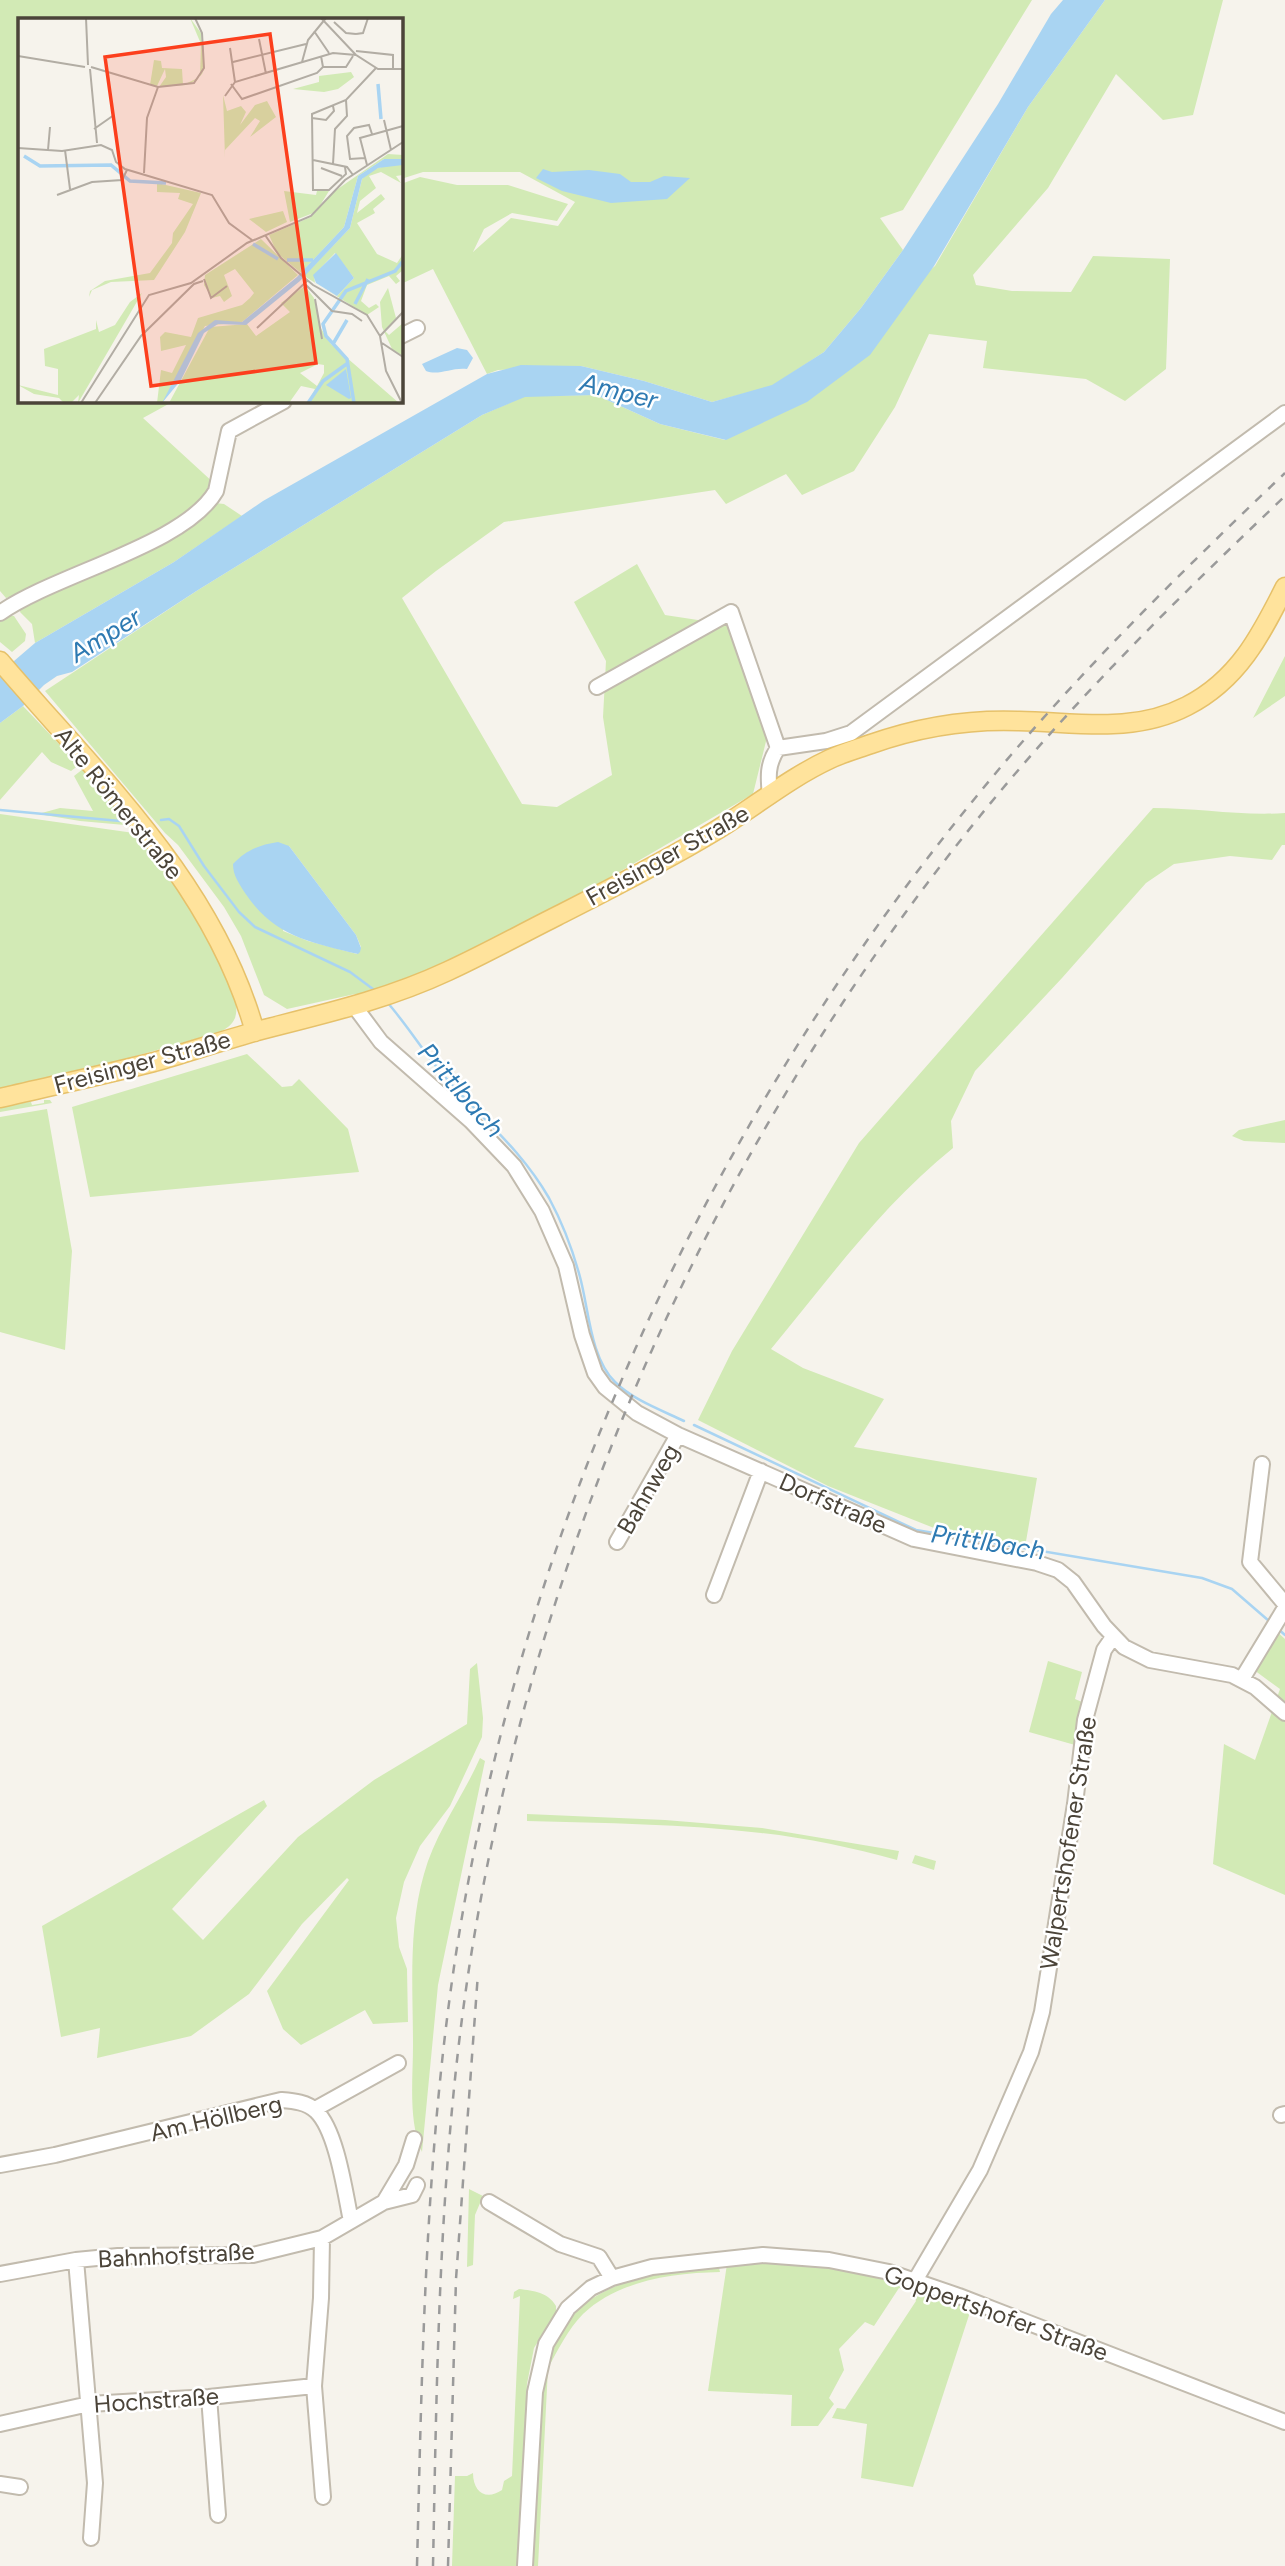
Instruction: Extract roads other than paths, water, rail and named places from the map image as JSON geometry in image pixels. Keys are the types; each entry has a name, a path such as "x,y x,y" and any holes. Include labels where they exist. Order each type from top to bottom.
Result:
{"main road":[{"name":"Freisinger Straße","path":"0,1097 107,1074 383,998 449,971 610,889 714,832 830,759 916,730 983,721 1107,726 1135,723 1172,712 1206,696 1244,661 1285,587"},
{"name":"Alte Römerstraße","path":"0,661 144,826 183,880 233,969 248,1005 255,1032"}],"street":[{"path":"402,336 417,328"},
{"path":"0,613 63,579 144,546 181,524 212,499 229,431 282,402"},
{"path":"770,796 768,770 778,748 826,741 851,733 1285,413"},
{"path":"597,687 731,612 778,748"},
{"name":"Dorfstraße","path":"355,1007 381,1042 471,1122 514,1166 542,1211 566,1266 582,1335 595,1373 605,1387 637,1413 673,1432 914,1539 1037,1563 1058,1570 1073,1582 1113,1637 1124,1647 1150,1660 1219,1672 1242,1679 1267,1696 1285,1713"},
{"name":"Bahnweg","path":"617,1542 673,1432"},
{"path":"1242,1679 1285,1606 1250,1562 1262,1464"},
{"path":"714,1595 761,1471"},
{"name":"Walpertshofener Straße","path":"916,2279 980,2170 1031,2052 1042,2012 1075,1804 1085,1720 1104,1650 1113,1637"},
{"path":"314,2109 398,2063"},
{"name":"Am Höllberg","path":"0,2165 55,2155 281,2100 295,2101 314,2109 334,2145 351,2221"},
{"name":"Bahnhofstraße","path":"384,2202 406,2165 414,2139"},
{"name":"Bahnhofstraße","path":"0,2274 76,2260 118,2256 253,2255 322,2238 384,2202 412,2195 417,2185"},
{"path":"488,2202 560,2244 599,2257 612,2278"},
{"path":"322,2238 321,2298 314,2386 323,2497"},
{"name":"Goppertshofer Straße","path":"525,2566 535,2392 542,2357 552,2331 568,2308 591,2288 612,2278 652,2267 763,2255 855,2264 916,2279 1285,2422"},
{"path":"76,2260 95,2483 91,2539"},
{"name":"Hochstraße","path":"0,2424 89,2403 209,2397 314,2386"},
{"path":"209,2397 218,2515"},
{"path":"0,2484 20,2487"}],"water":[{"name":"Amper","path":"1063,0 1105,0 1028,107 934,266 870,355 807,402 726,440 660,424 596,395 525,397 482,415 198,590 72,672 57,676 0,723 0,673 35,643 174,562 263,501 487,374 521,365 581,366 644,381 712,402 772,385 824,352 861,308 903,250 998,104 1051,14"},
{"path":"543,169 552,172 589,170 620,174 631,182 650,182 664,176 690,178 667,199 611,203 562,191 536,178"},
{"path":"457,348 467,350 473,358 467,369 436,373 426,371 422,364"},
{"path":"278,842 289,846 356,935 361,948 358,954 295,936 256,908 245,893 235,876 233,864 253,849"}],"waterway":[{"name":"Prittlbach","path":"0,810 120,821"},
{"name":"Prittlbach","path":"161,820 169,819 179,826 204,866 239,912 255,927 350,972 377,992"},
{"name":"Prittlbach","path":"387,1002 445,1077 526,1164 549,1198 574,1257 595,1346 607,1372 630,1394 684,1421"},
{"name":"Prittlbach","path":"694,1425 916,1530 1202,1578 1232,1589 1269,1621"},
{"name":"Prittlbach","path":"1277,1628 1285,1635"}],"railway":[{"path":"417,2566 426,2266 444,2041 454,1967 483,1808 524,1651 575,1497 636,1347 707,1201 788,1060 878,925 976,797 1049,712 1165,590 1285,473"},
{"path":"433,2566 441,2264 452,2112 470,1962 500,1806 540,1653 590,1502 650,1355 719,1213 797,1075 884,942 1015,773 1089,691 1166,612 1285,496"},
{"path":"448,2566 456,2279 478,1973"}]}
